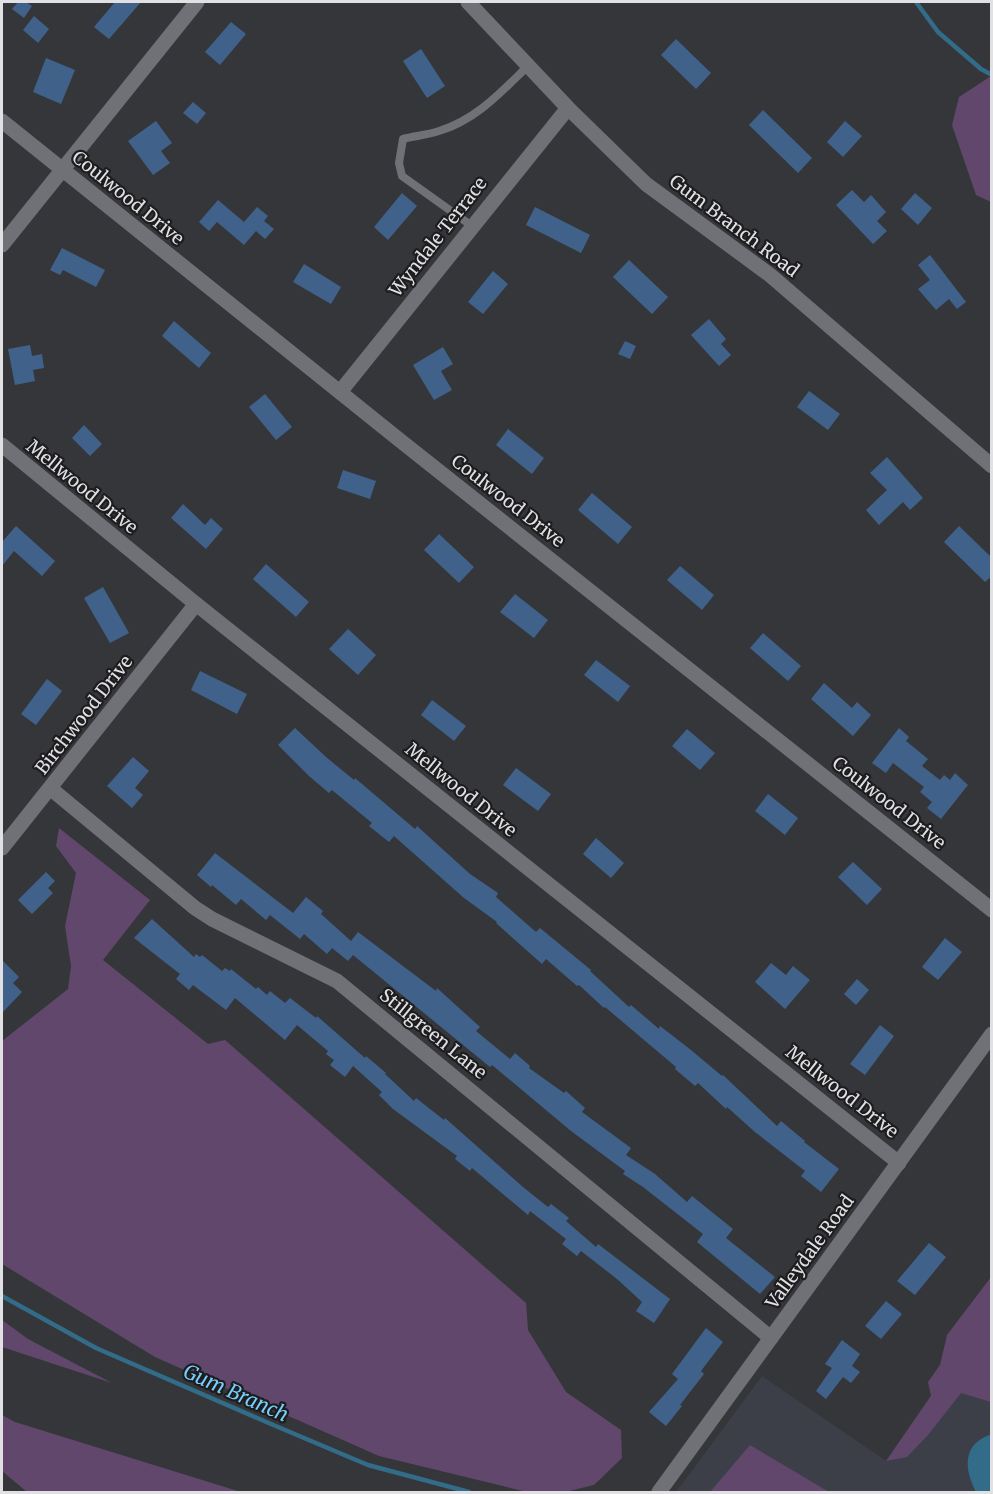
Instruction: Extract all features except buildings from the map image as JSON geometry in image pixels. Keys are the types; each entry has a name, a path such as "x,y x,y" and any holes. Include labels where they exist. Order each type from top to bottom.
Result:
{"street":[{"path":"2,245 197,2"},
{"name":"Gum Branch Road","path":"468,2 568,108 646,184 771,275 992,466"},
{"name":"Wyndale Terrace","path":"340,392 568,108"},
{"name":"Coulwood Drive","path":"2,121 992,910"},
{"name":"Mellwood Drive","path":"2,446 196,604 899,1162"},
{"name":"Birchwood Drive","path":"2,848 196,604"},
{"name":"Stillgreen Lane","path":"51,789 195,908 212,919 337,981 771,1338"},
{"name":"Valleydale Road","path":"659,1492 992,1034"}],"lane":[{"path":"472,226 402,176 399,163 403,139 439,131 467,120 489,103 528,66"}],"shaded area":[{"path":"991,76 991,202 976,195 952,125 959,97"},
{"path":"59,828 150,900 103,960 208,1044 225,1040 526,1303 528,1330 566,1392 621,1430 622,1458 594,1485 565,1492 527,1492 379,1456 155,1357 2,1264 2,1041 68,989 71,966 65,926 76,873 56,846"},
{"path":"991,1277 991,1402 961,1393 928,1435 907,1457 886,1461 931,1396 928,1382 940,1365 947,1335"},
{"path":"991,1307 991,1492 676,1492 762,1376 886,1461"},
{"path":"2,1320 28,1339 112,1383 2,1347"},
{"path":"2,1415 15,1422 241,1492 27,1492 2,1471"},
{"path":"750,1445 829,1492 710,1492"}],"water":[{"path":"989,1435 992,1436 991,1492 976,1492 969,1476 968,1460 974,1446"}],"waterway":[{"path":"916,2 938,32 981,69 992,75"},
{"name":"Gum Branch","path":"2,1296 96,1348 368,1465 469,1492"}]}
